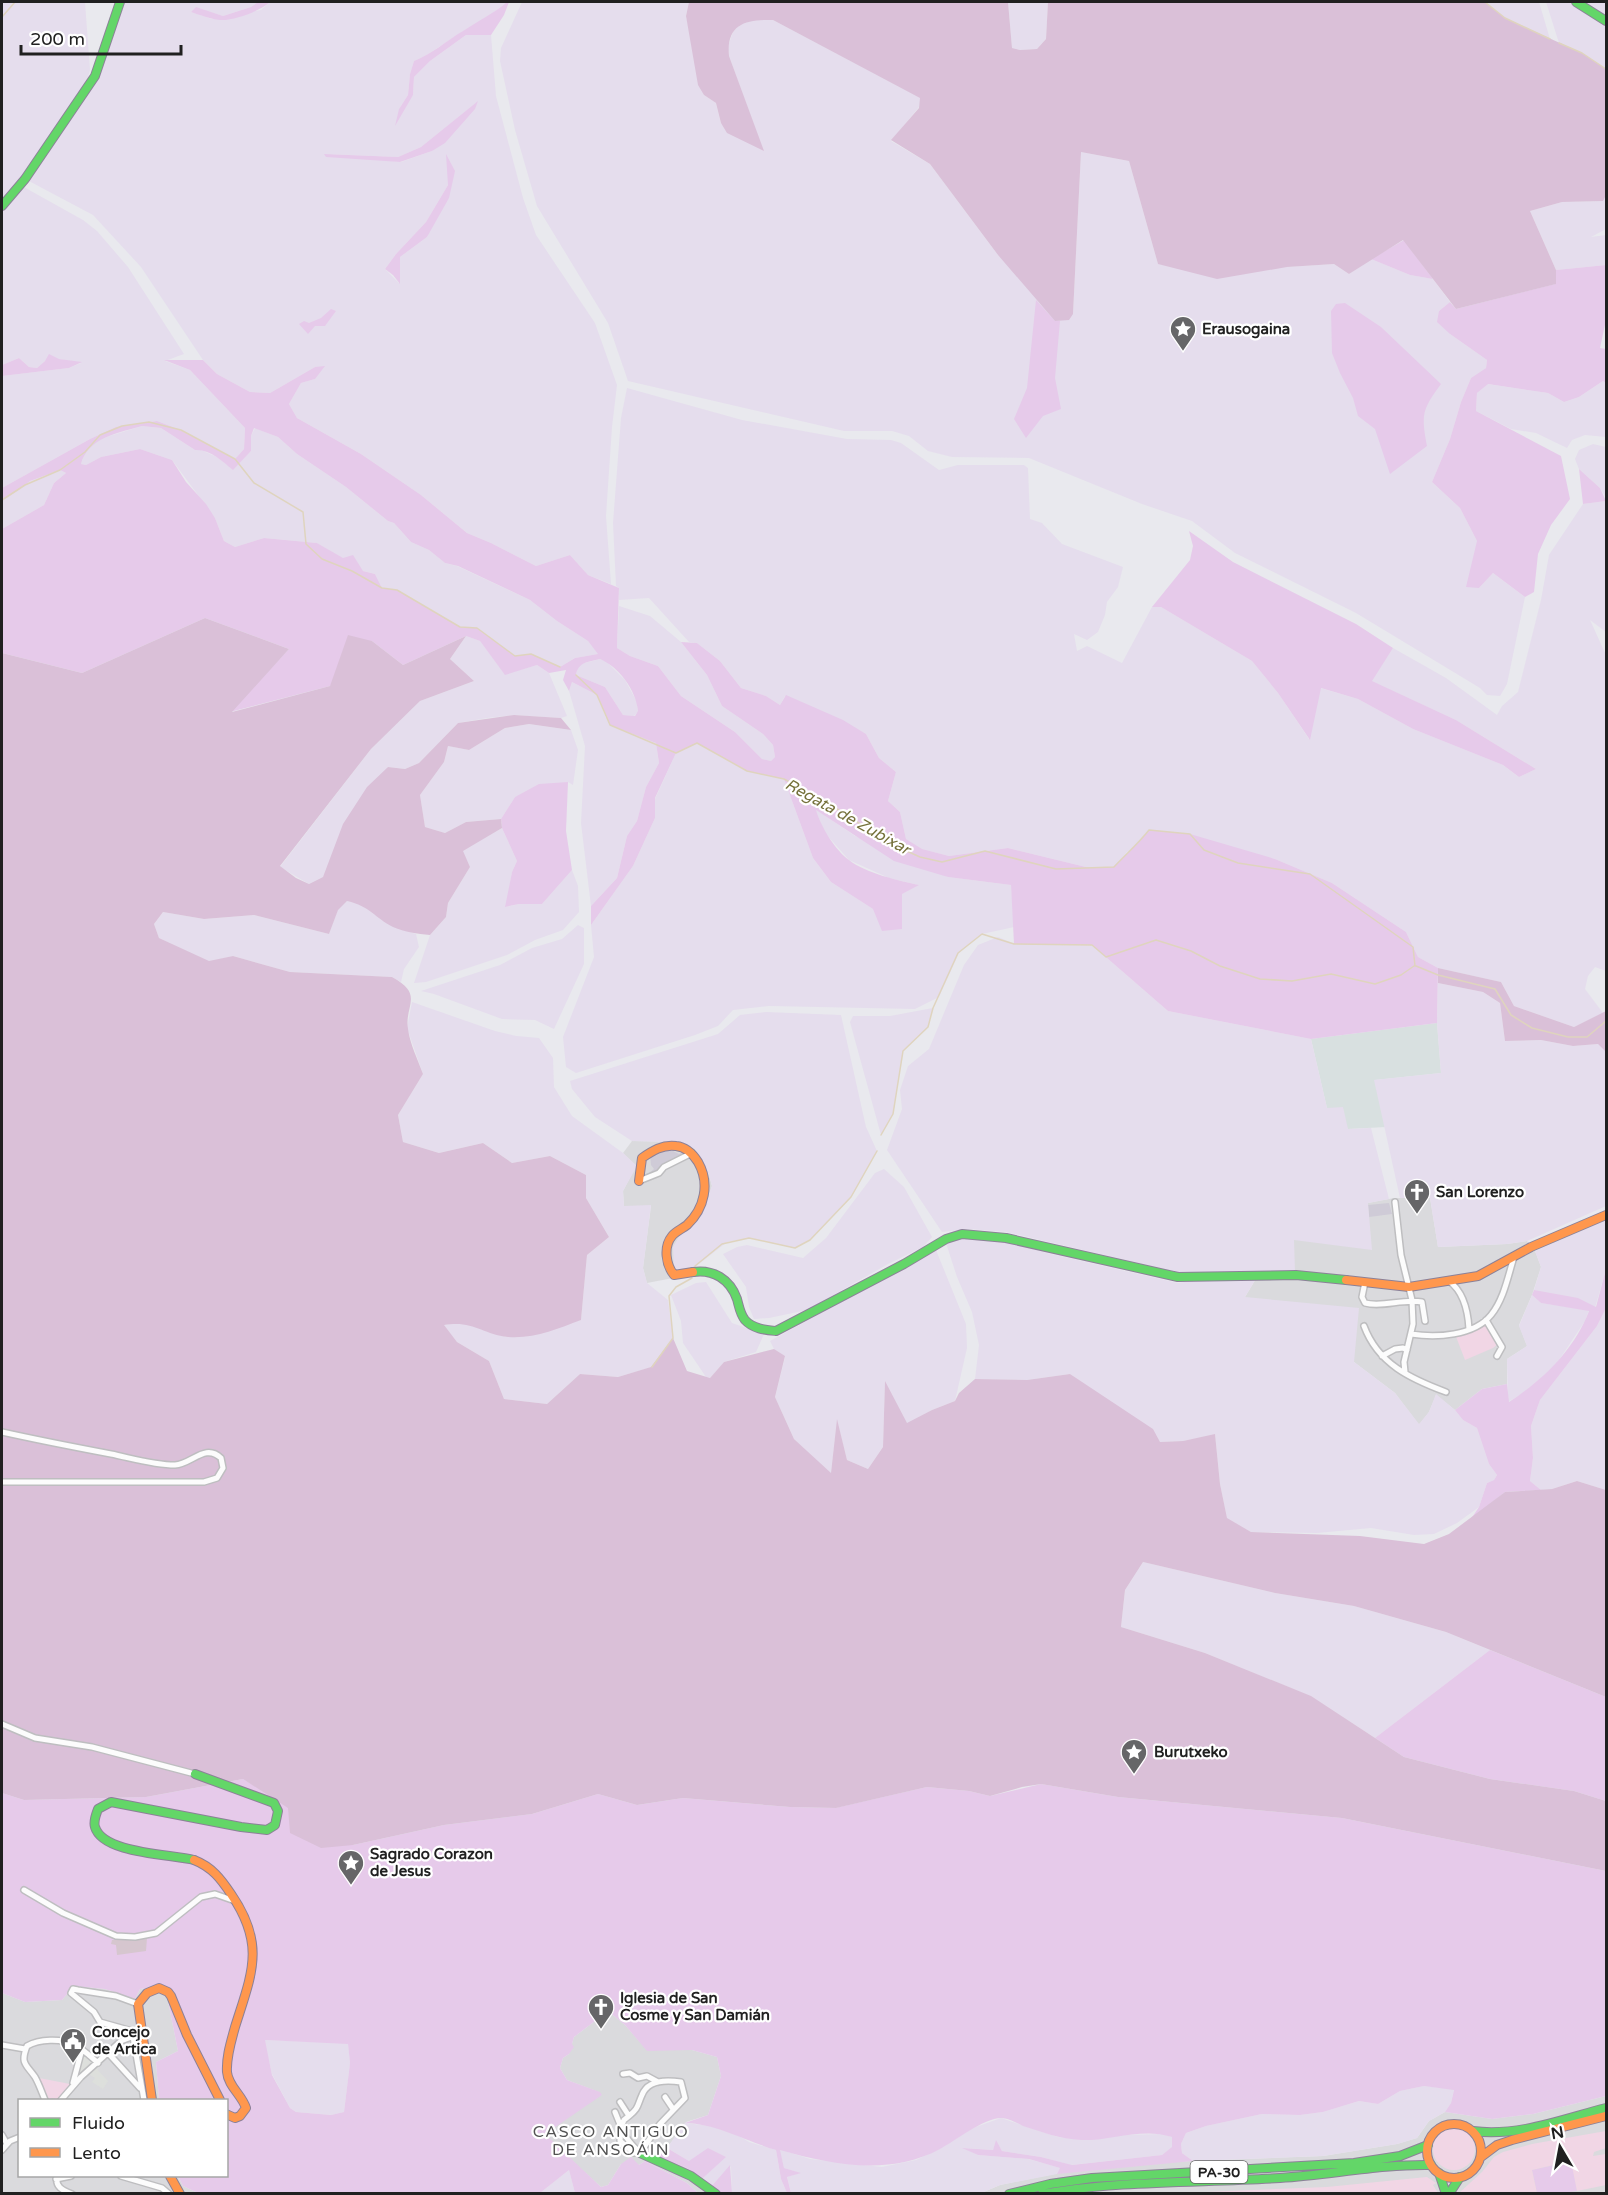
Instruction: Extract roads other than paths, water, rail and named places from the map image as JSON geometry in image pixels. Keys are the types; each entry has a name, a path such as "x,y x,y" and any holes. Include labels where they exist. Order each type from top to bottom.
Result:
{"main road":[{"path":"2,207 25,179 95,76 120,2"},
{"path":"1576,2 1606,21"},
{"path":"639,1181 642,1158 652,1150 660,1146 685,1147 693,1153 702,1170 706,1186 696,1215 670,1239 666,1262 668,1270 674,1275 700,1271 720,1276 729,1283 746,1322 776,1331 946,1239 962,1234 1006,1238 1178,1277 1296,1275 1409,1287 1478,1276 1531,1247 1606,1215"},
{"path":"195,1774 274,1803 278,1811 275,1825 267,1830 241,1827 111,1802 98,1809 94,1826 97,1835 105,1842 119,1847 178,1856 204,1865 222,1880 240,1905 250,1925 254,1963 248,1991 232,2037 227,2066 228,2080 244,2101 246,2108 240,2116 235,2118 228,2115"},
{"path":"152,2099 138,2004 146,1993 153,1989 167,1991 172,1997 182,2025 219,2099"},
{"name":"PA-30","path":"1009,2193 1068,2180 1120,2175 1328,2166 1389,2158 1411,2153 1428,2145 1436,2131 1451,2124 1459,2124 1484,2134 1508,2133 1606,2108"},
{"path":"1428,2145 1427,2152 1431,2165 1439,2173 1448,2193 1460,2177 1473,2170 1481,2157 1497,2145 1606,2116"},
{"path":"1473,2131 1482,2148 1481,2157"},
{"path":"640,2153 691,2176 716,2193"},
{"name":"PA-30","path":"1042,2193 1109,2184 1280,2178 1405,2163 1431,2165"},
{"path":"1439,2173 1460,2177"},
{"path":"171,2177 180,2193"}],"street":[{"path":"639,1181 693,1153"},
{"path":"1395,1202 1401,1255 1412,1300 1411,1334 1404,1362 1405,1372"},
{"path":"1411,1334 1455,1334 1486,1320 1499,1302 1514,1257"},
{"path":"1449,1281 1463,1299 1469,1329"},
{"path":"1365,1282 1362,1297 1365,1303 1373,1305 1412,1300 1422,1302 1425,1321"},
{"path":"1486,1320 1502,1347 1497,1356"},
{"path":"1364,1326 1373,1347 1382,1356 1418,1381 1446,1392"},
{"path":"1382,1356 1395,1348 1407,1350"},
{"path":"2,1432 177,1465 206,1452 213,1453 221,1458 224,1468 217,1478 204,1482 2,1482"},
{"path":"2,1724 35,1738 92,1746 195,1774"},
{"path":"24,1890 63,1913 116,1936 135,1937 156,1933 201,1897 215,1894 235,1901"},
{"path":"138,2004 116,1996 73,1989 70,1993 94,2012 100,2022 132,2031 144,2099"},
{"path":"63,2099 72,2085 121,2042 134,2036"},
{"path":"45,2099 36,2080 24,2065 25,2049 32,2043 62,2041 75,2044 98,2063"},
{"path":"2,2045 25,2049"},
{"path":"72,2085 82,2049"},
{"path":"109,2054 140,2088"},
{"path":"623,2074 630,2073 635,2077 646,2076 658,2082"},
{"path":"615,2112 621,2127 627,2139 640,2153 660,2124 685,2098 683,2085 674,2080 658,2082 642,2093 640,2105 624,2120 621,2127"},
{"path":"665,2097 673,2109"},
{"path":"620,2102 629,2116"},
{"path":"2,2134 7,2144"},
{"path":"2,2150 7,2144 18,2138"},
{"path":"57,2177 58,2186 72,2193"},
{"path":"127,2177 162,2188 169,2193"}],"waterway":[{"path":"2,17 15,2"},
{"path":"1485,2 1505,18 1550,39"},
{"path":"1559,43 1582,53 1606,69"},
{"name":"Regata de Zubixar","path":"2,500 25,485 60,470 85,452 100,435 122,426 149,422 181,430 235,459 254,483 303,512 306,544 322,559 352,571 382,588 397,590 460,627 477,628 515,656 531,654 560,667"},
{"name":"Regata de Zubixar","path":"576,675 597,695 610,725 676,753 697,743 747,771 784,779 820,798 891,844 920,857 942,862 985,851 1056,869 1114,867 1149,830 1190,834 1204,850 1238,863 1310,874 1413,947 1415,966"},
{"path":"881,1135 893,1114 903,1051 928,1027 933,1008 958,953 982,934 1014,944 1092,945 1106,957 1156,940 1191,951 1220,966 1260,979 1292,981 1331,974 1375,984 1401,975 1414,966"},
{"path":"1416,966 1438,975 1495,989 1511,1015 1532,1028 1568,1037 1587,1037 1606,1021"},
{"path":"695,1266 722,1244 749,1238 795,1248 810,1240 851,1197 877,1151"},
{"path":"652,1367 673,1338 669,1296 676,1287 692,1278"}],"place":[{"name":"Erausogaina","path":"1183,352"},
{"name":"San Lorenzo","path":"1417,1215"},
{"name":"Burutxeko","path":"1134,1775"},
{"name":"Sagrado Corazon de Jesus","path":"351,1886"},
{"name":"Iglesia de San Cosme y San Damián","path":"601,2030"},
{"name":"Concejo de Artica","path":"73,2064"}],"district":[{"name":"CASCO ANTIGUO DE ANSOÁIN","path":"611,2140"}]}
